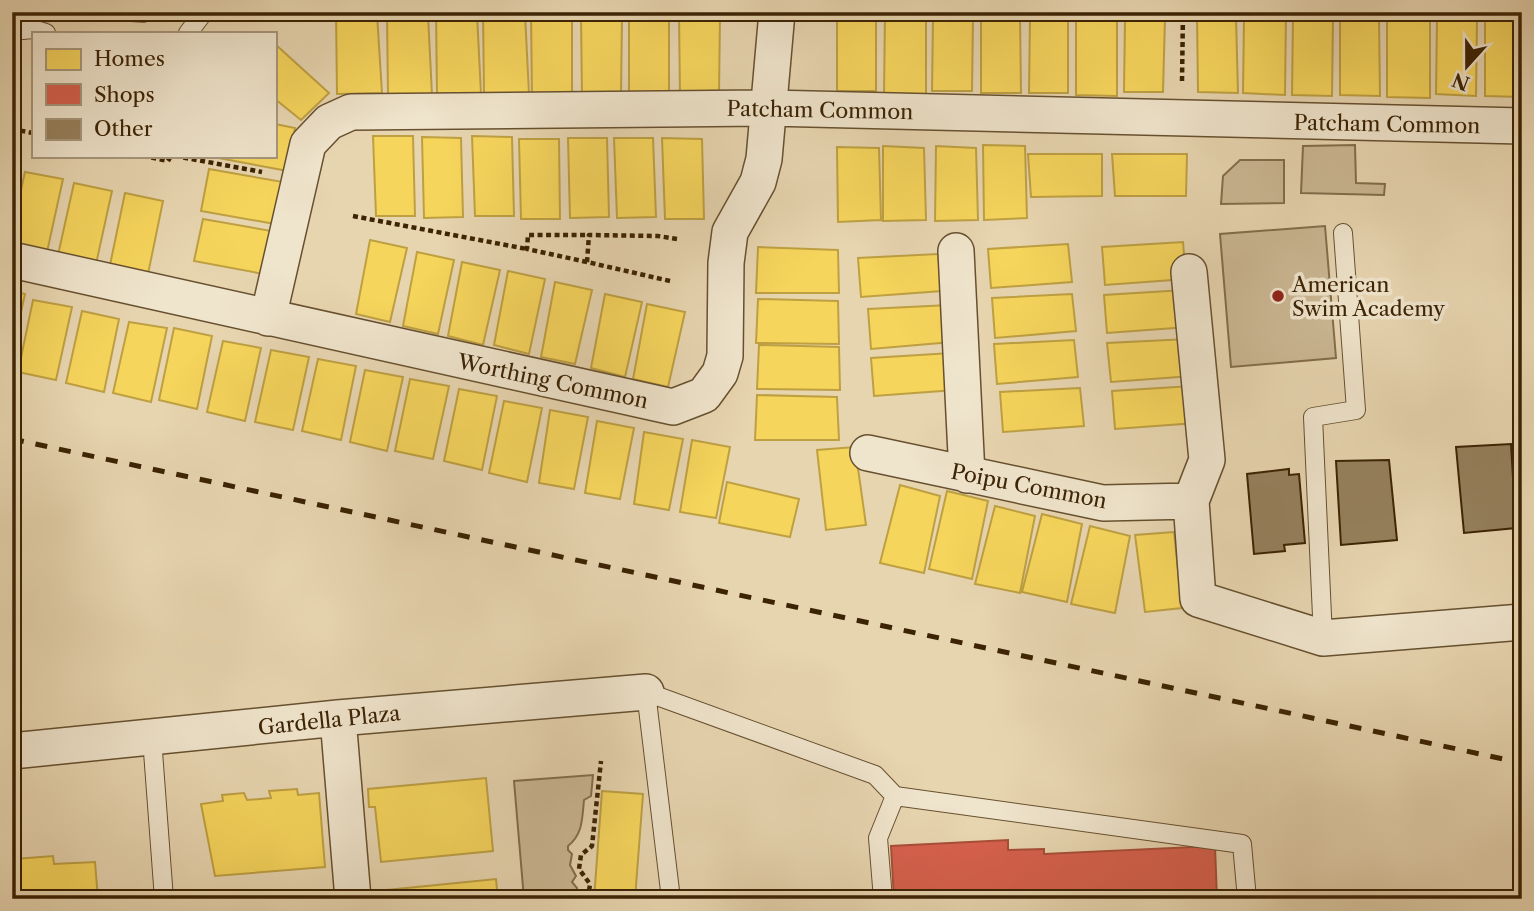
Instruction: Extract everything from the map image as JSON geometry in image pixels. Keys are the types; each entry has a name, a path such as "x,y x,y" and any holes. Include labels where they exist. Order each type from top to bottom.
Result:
{"street":[{"name":"Worthing Common","path":"12,260 673,408 704,395 720,373 725,356 726,263 730,232 758,182 764,159 777,12"},
{"name":"Patcham Common","path":"268,318 308,145 329,122 351,111 769,108 1522,126"},
{"path":"956,251 967,475"},
{"path":"1189,272 1207,460 1191,501 1198,599 1323,638 1522,622"},
{"name":"Poipu Common","path":"868,453 1103,503 1191,501"},
{"name":"Gardella Plaza","path":"12,751 338,718 646,692"},
{"path":"338,718 353,899"}],"lane":[{"path":"189,32 204,12"},
{"path":"12,31 33,29 43,32"},
{"path":"1323,638 1314,418 1356,411 1343,233"},
{"path":"671,899 646,692 875,775 895,796 1242,844 1247,899"},
{"path":"152,738 164,899"},
{"path":"883,899 878,838 895,796"}],"path":[{"path":"1182,82 1183,12"},
{"path":"12,129 32,134"},
{"path":"153,158 168,161 171,158"},
{"path":"184,158 267,173"},
{"path":"353,215 527,249 670,281"},
{"path":"527,249 528,235 658,236 677,239"},
{"path":"587,262 589,235"},
{"path":"588,899 590,884 579,869 581,855 592,846 601,761"}],"shaded area":[{"path":"1355,145 1356,183 1385,184 1384,195 1301,193 1303,146"},
{"path":"1240,160 1284,160 1284,203 1221,204 1223,176"},
{"name":"American Swim Academy","path":"1325,226 1336,358 1231,367 1220,234"},
{"path":"593,775 591,796 584,800 579,831 568,846 572,854 570,865 576,876 572,882 577,888 576,899 524,899 514,781"}],"building: Homes":[{"path":"336,12 377,14 382,93 337,94"},
{"path":"436,12 477,14 481,94 437,94"},
{"path":"483,12 525,14 529,94 484,94"},
{"path":"1261,12 1286,12 1285,95 1243,93 1244,18 1261,19"},
{"path":"387,13 428,15 432,95 388,95"},
{"path":"679,13 720,16 719,95 680,96"},
{"path":"885,13 926,13 926,94 884,94"},
{"path":"1076,13 1117,14 1117,96 1076,95"},
{"path":"531,14 572,16 572,95 532,96"},
{"path":"629,14 669,16 669,95 629,96"},
{"path":"876,14 876,91 837,91 837,16"},
{"path":"581,15 622,17 621,96 582,97"},
{"path":"981,15 1020,16 1021,93 981,93"},
{"path":"1197,15 1236,17 1238,93 1198,92"},
{"path":"933,16 973,17 972,91 932,91"},
{"path":"1030,16 1068,17 1068,93 1029,93"},
{"path":"1387,17 1430,18 1430,98 1387,97"},
{"path":"1165,18 1163,92 1124,92 1125,19"},
{"path":"1293,18 1333,18 1332,96 1292,95"},
{"path":"1340,20 1379,20 1380,96 1340,95"},
{"path":"1437,20 1477,20 1476,96 1436,94"},
{"path":"1522,20 1522,97 1485,96 1485,21"},
{"path":"276,45 329,93 301,120 276,100"},
{"path":"276,124 295,128 288,171 218,158 276,158"},
{"path":"373,136 413,136 415,216 376,216"},
{"path":"472,136 512,137 514,216 475,216"},
{"path":"422,137 461,138 463,217 424,218"},
{"path":"568,138 607,138 609,217 570,218"},
{"path":"614,138 653,138 656,217 617,218"},
{"path":"662,138 702,139 704,219 665,219"},
{"path":"519,139 559,139 560,219 521,219"},
{"path":"983,145 1025,146 1027,218 984,220"},
{"path":"883,146 924,148 926,220 883,221"},
{"path":"936,146 976,148 978,220 935,221"},
{"path":"837,147 879,148 881,220 838,222"},
{"path":"1028,154 1102,154 1102,196 1031,197"},
{"path":"1112,154 1187,154 1186,196 1115,196"},
{"path":"209,169 283,182 275,224 201,211"},
{"path":"25,172 63,179 47,252 12,245 12,230"},
{"path":"74,183 112,191 96,264 58,255"},
{"path":"125,193 163,201 148,274 110,265"},
{"path":"203,219 277,232 269,275 194,261"},
{"path":"370,240 407,248 390,322 356,314"},
{"path":"1183,242 1186,279 1105,285 1102,247"},
{"path":"1068,244 1072,282 991,288 988,249"},
{"path":"758,247 838,250 839,293 756,293"},
{"path":"417,252 454,260 438,334 403,326"},
{"path":"938,254 942,291 861,297 858,258"},
{"path":"462,262 500,270 483,345 448,336"},
{"path":"508,271 545,279 529,354 494,345"},
{"path":"555,282 592,290 575,364 541,357"},
{"path":"1184,290 1188,327 1107,333 1104,295"},
{"path":"12,291 25,294 12,353"},
{"path":"605,294 642,302 625,377 591,368"},
{"path":"1072,294 1076,331 995,338 992,298"},
{"path":"758,299 838,301 839,344 756,343"},
{"path":"33,300 72,307 56,380 18,372"},
{"path":"647,304 685,312 668,387 633,379"},
{"path":"949,305 952,342 871,349 868,309"},
{"path":"82,311 119,319 104,392 66,383"},
{"path":"129,322 167,328 151,402 113,393"},
{"path":"174,328 212,336 197,409 159,400"},
{"path":"1188,339 1192,376 1111,382 1107,343"},
{"path":"1074,340 1078,377 997,384 994,344"},
{"path":"223,341 261,348 245,421 207,412"},
{"path":"759,345 839,347 840,390 757,389"},
{"path":"271,350 309,357 293,430 255,422"},
{"path":"951,353 955,390 874,396 871,358"},
{"path":"318,359 356,366 341,440 302,431"},
{"path":"365,370 403,377 387,451 350,442"},
{"path":"410,379 449,386 433,459 395,451"},
{"path":"1192,386 1196,423 1115,429 1112,391"},
{"path":"1080,388 1084,426 1003,432 1000,392"},
{"path":"459,389 497,396 482,470 444,461"},
{"path":"757,395 837,397 839,440 755,440"},
{"path":"504,401 542,408 527,482 489,473"},
{"path":"550,410 588,417 574,489 539,483"},
{"path":"597,421 634,428 620,499 585,493"},
{"path":"644,432 683,439 669,510 634,504"},
{"path":"692,440 730,447 716,518 680,512"},
{"path":"855,447 866,525 826,530 817,450"},
{"path":"727,482 799,499 790,537 719,523"},
{"path":"900,485 940,496 924,573 880,563"},
{"path":"947,491 988,501 972,579 929,569"},
{"path":"995,506 1035,516 1020,593 975,584"},
{"path":"1042,514 1082,524 1067,602 1022,592"},
{"path":"1090,526 1130,536 1115,613 1071,604"},
{"path":"1174,532 1182,608 1145,612 1135,535"},
{"path":"486,778 493,851 381,862 375,807 369,807 368,789"},
{"path":"297,789 298,795 319,793 325,867 215,876 201,804 223,801 222,795 244,793 247,800 271,798 269,791"},
{"path":"602,791 643,794 635,899 594,899"},
{"path":"53,856 54,864 95,862 98,899 12,899 15,859"},
{"path":"496,879 498,899 378,899 377,891"},
{"path":"320,894 331,894 332,899 305,899 321,898"}],"building: Shops":[{"path":"1008,840 1008,850 1044,849 1044,854 1215,846 1217,899 894,899 891,846"}],"building: Other":[{"path":"1511,444 1516,528 1464,533 1456,447"},
{"path":"1389,460 1397,540 1341,545 1336,461"},
{"path":"1289,469 1289,475 1299,474 1305,543 1284,545 1285,551 1254,554 1247,474"}],"waterway":[{"path":"12,19 91,13 144,17"}],"railway":[{"path":"12,439 1522,763"}],"place":[{"name":"American Swim Academy","path":"1278,296"}]}
